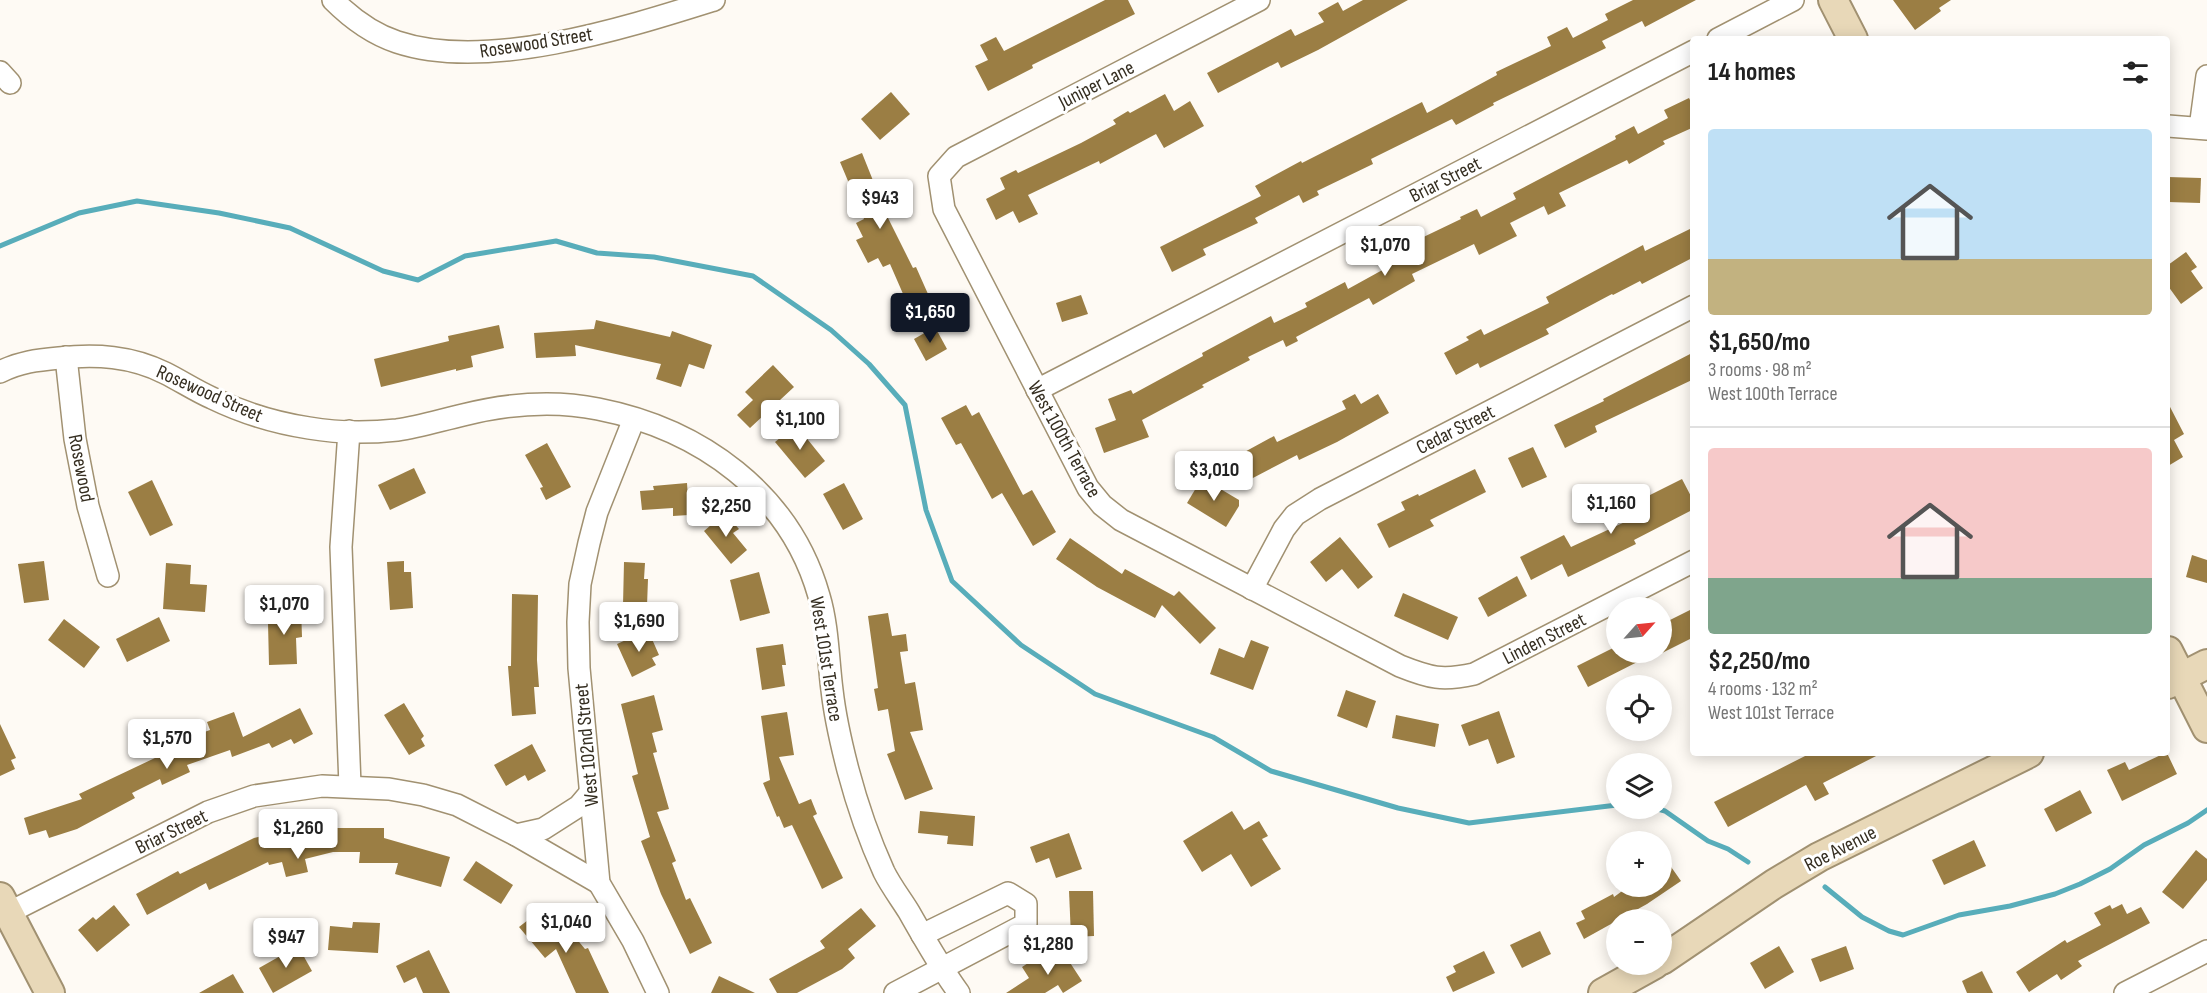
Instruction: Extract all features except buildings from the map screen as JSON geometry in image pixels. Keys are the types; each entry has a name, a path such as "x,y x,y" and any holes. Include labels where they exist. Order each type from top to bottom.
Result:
{"main road":[{"path":"1833,0 1851,36"},
{"path":"2170,661 2174,681 2207,728"},
{"path":"2174,681 2207,664"},
{"name":"Roe Avenue","path":"1672,953 1774,884 1819,857 2023,756"},
{"path":"4,905 50,993"},
{"path":"1603,993 1635,975"}],"street":[{"name":"Rosewood Street","path":"333,0 368,28 398,42 430,50 466,53 549,43 611,30 714,0"},
{"name":"Juniper Lane","path":"939,176 956,157 1259,0"},
{"path":"1724,36 1793,0"},
{"name":"Briar Street","path":"1037,390 1690,53"},
{"path":"2170,126 2203,129 2207,76"},
{"name":"West 100th Terrace","path":"939,176 944,209 1088,488 1102,505 1121,520 1252,590 1421,675"},
{"name":"Cedar Street","path":"1252,590 1284,529 1295,515 1320,499 1690,308"},
{"name":"Rosewood Street","path":"0,372 29,361 109,356 134,361 162,372 212,398 276,422 349,431 398,430 495,408 540,404 580,406 634,418"},
{"name":"Rosewood","path":"66,357 75,439 88,506 108,576"},
{"name":"West 102nd Street","path":"634,418 597,512 580,584 579,668 599,883 633,941 658,993"},
{"name":"West 101st Terrace","path":"634,418 675,433 712,453 730,466 769,503 791,532 820,597 837,724 863,821 885,873 942,969 959,993"},
{"path":"349,431 341,558 350,786"},
{"name":"Linden Street","path":"1421,675 1428,678 1454,679 1474,674 1690,563"},
{"name":"Briar Street","path":"4,905 208,812 254,796 322,786 389,789 457,805 516,835 599,883"},
{"path":"516,835 543,830 579,806 590,793"},
{"path":"896,993 1026,924 1026,904 1008,893 922,935"},
{"path":"2125,993 2207,951"}],"waterway":[{"path":"0,246 79,213 137,201 219,213 290,228 383,271 418,280 465,256 556,241 597,253 654,257 753,276 831,330 869,364 905,405 926,510 952,581 1021,645 1095,694 1213,737 1271,771 1398,808 1469,823 1606,806"},
{"path":"1825,887 1862,917 1889,931 1903,935 1959,915 2010,906 2055,894 2080,884 2110,869 2144,845 2188,823 2207,810"},
{"path":"1672,816 1708,841 1728,849 1748,862"}]}
